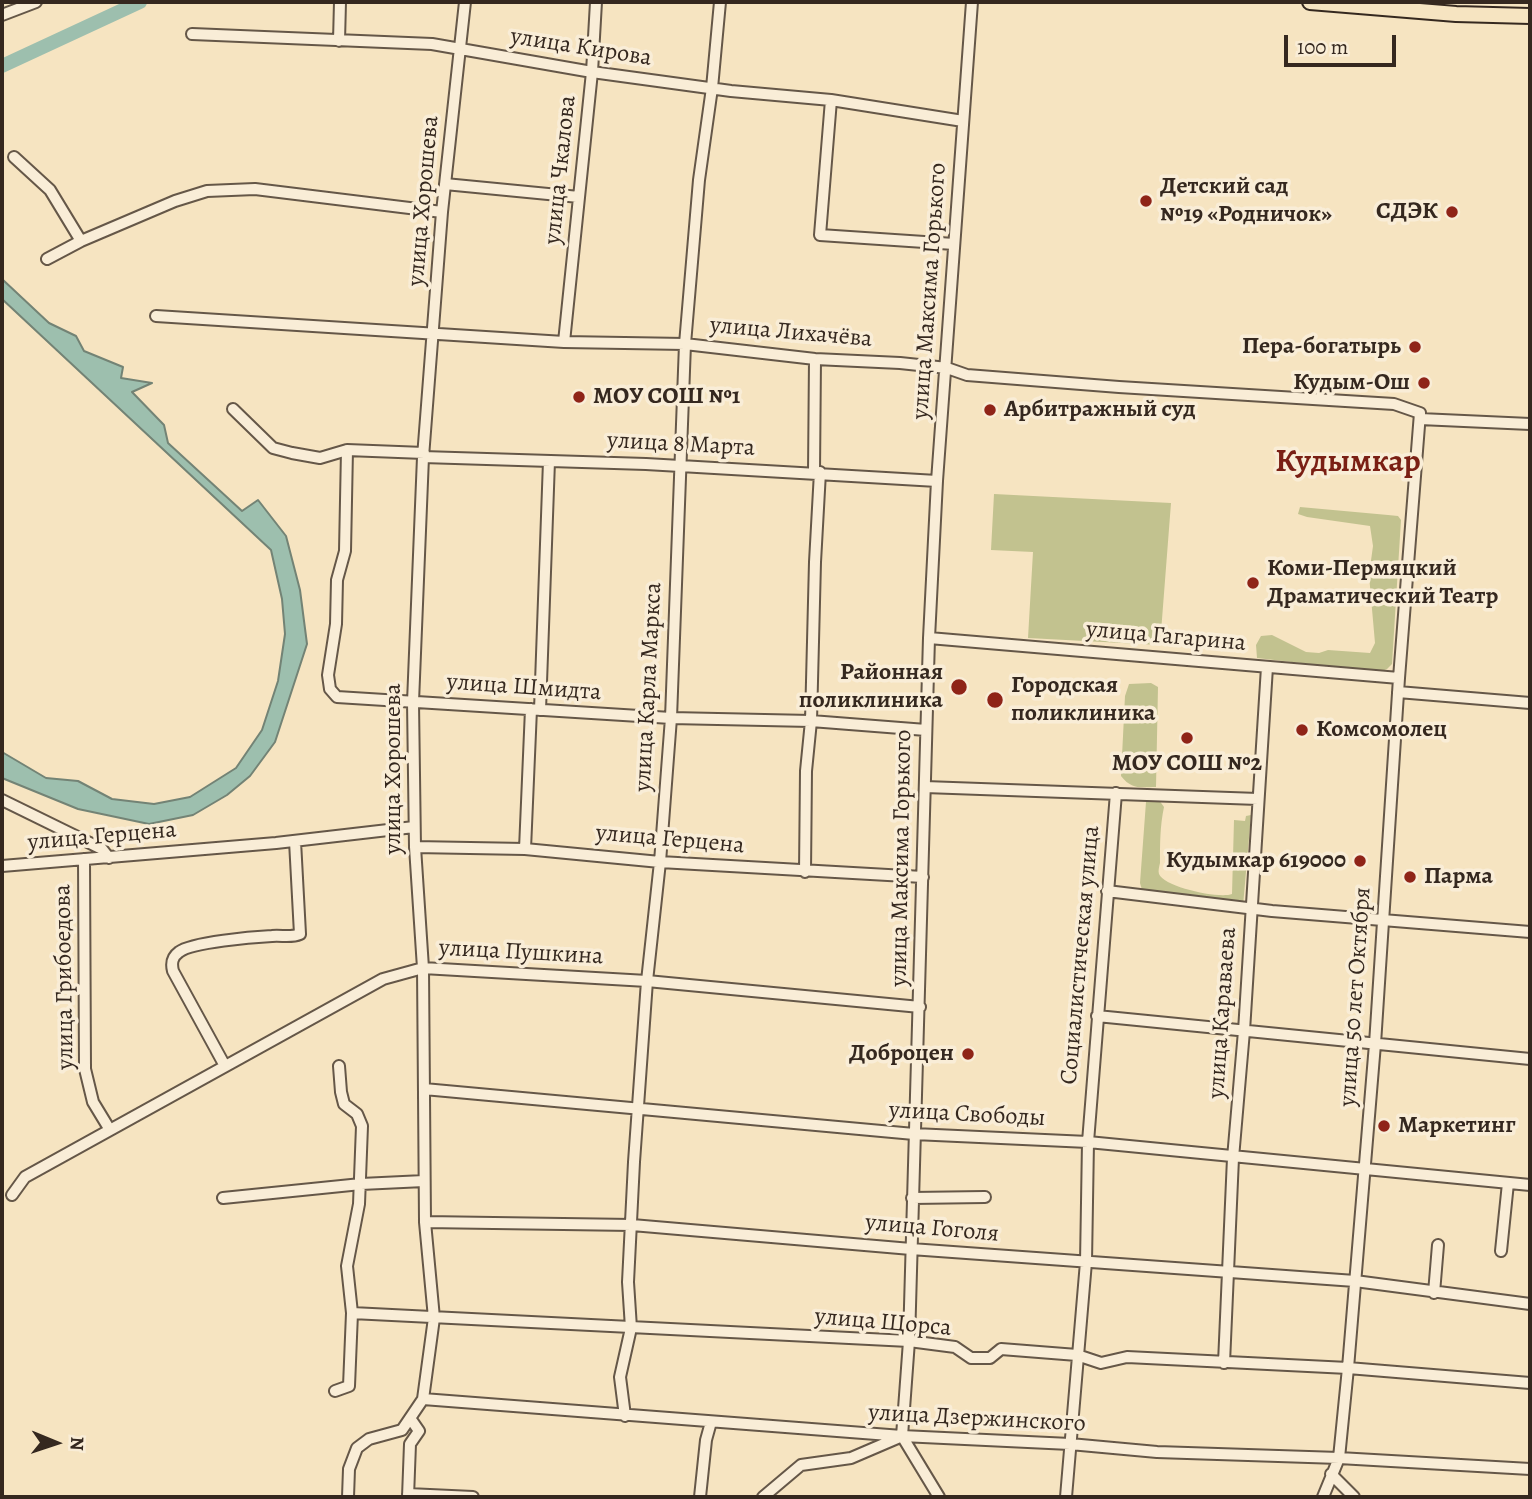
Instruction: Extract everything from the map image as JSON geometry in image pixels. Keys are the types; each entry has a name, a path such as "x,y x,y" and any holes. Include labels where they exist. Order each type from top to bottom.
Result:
{"main road":[{"path":"1310,2 1530,16"}],"street":[{"path":"2,15 36,2"},
{"path":"339,41 340,2"},
{"name":"улица Хорошева","path":"348,1497 349,1469 357,1448 369,1439 402,1430 423,1399 434,1318 425,1222 423,968 414,827 413,702 423,455 442,212 465,2"},
{"name":"улица Чкалова","path":"564,342 592,72 596,2"},
{"name":"улица Карла Маркса","path":"625,1416 620,1377 631,1328 628,1282 638,1107 671,718 685,344 699,180 712,88 720,2"},
{"name":"улица Максима Горького","path":"902,1436 909,1341 929,638 937,481 972,2"},
{"name":"улица Кирова","path":"192,34 432,44 592,72 831,100 963,121"},
{"path":"831,100 820,235 954,244"},
{"path":"15,157 50,190 81,241"},
{"path":"445,184 579,197"},
{"path":"47,259 81,241 175,201 207,191 255,189 442,212"},
{"name":"улица Лихачёва","path":"156,316 564,342 685,344 815,359 947,368 967,375 1394,404 1420,416 1530,424"},
{"path":"805,872 817,472 815,359"},
{"name":"улица 8 Марта","path":"233,409 273,448 320,458 346,450 817,472 937,481"},
{"name":"улица 50 лет Октября","path":"1323,1497 1339,1458 1348,1368 1375,1044 1399,678 1420,416"},
{"name":"улица Шмидта","path":"346,450 345,551 337,580 336,624 328,675 330,689 337,697 671,718 811,721 926,730"},
{"path":"525,849 549,461"},
{"name":"улица Гагарина","path":"929,638 1399,678"},
{"name":"улица Караваева","path":"1224,1363 1233,1157 1244,1031 1267,667"},
{"path":"1398,692 1530,703"},
{"path":"925,787 1258,799"},
{"name":"Социалистическая улица","path":"1066,1497 1086,1262 1088,1142 1116,793"},
{"path":"2,800 102,849 109,858"},
{"name":"улица Герцена","path":"2,866 295,841 414,827"},
{"path":"225,1066 173,971 173,959 177,953 194,946 272,936 293,937 300,934 295,841"},
{"name":"улица Герцена","path":"415,847 525,849 660,862 923,877"},
{"name":"улица Грибоедова","path":"85,859 85,1069 93,1102 110,1130"},
{"path":"1107,891 1251,908 1530,932"},
{"name":"улица Пушкина","path":"12,1195 25,1177 225,1066 383,979 423,968 647,981 920,1007"},
{"path":"1097,1016 1530,1059"},
{"path":"335,1391 349,1386 352,1313 347,1266 361,1184 362,1126 357,1114 344,1104 339,1066"},
{"name":"улица Свободы","path":"424,1089 914,1134 1088,1142 1530,1185"},
{"path":"223,1198 361,1184 424,1181"},
{"path":"1501,1251 1508,1183"},
{"path":"912,1198 985,1197"},
{"name":"улица Гоголя","path":"425,1222 632,1225 911,1249 1355,1281 1530,1304"},
{"path":"1434,1293 1438,1245"},
{"name":"улица Щорса","path":"352,1313 909,1341 955,1347 971,1358 990,1358 1001,1349 1077,1355 1101,1363 1127,1357 1348,1368 1530,1382"},
{"name":"улица Дзержинского","path":"423,1399 902,1436 1070,1444 1157,1452 1339,1458 1530,1469"},
{"path":"410,1418 419,1431 410,1444 408,1496 472,1497"},
{"path":"700,1497 706,1440 711,1422"},
{"path":"763,1497 801,1465 851,1458 902,1436 939,1497"},
{"path":"1331,1474 1354,1497"}],"green space":[{"path":"994,494 1171,503 1160,645 1028,638 1033,552 991,550"},
{"path":"1300,507 1398,516 1401,520 1392,664 1387,669 1379,672 1257,658 1256,645 1261,636 1272,635 1306,652 1319,653 1328,650 1370,653 1375,643 1369,575 1373,546 1370,526 1307,517 1298,514"},
{"path":"1151,683 1158,687 1156,787 1137,787 1121,776 1125,696 1129,684"},
{"path":"1159,800 1164,807 1159,874 1163,879 1181,887 1216,895 1232,894 1234,820 1245,821 1246,816 1251,815 1243,906 1147,894 1142,890 1140,883 1146,802"}],"shaded area":[{"path":"2,279 49,323 76,336 84,351 123,367 121,378 152,383 132,392 164,425 168,443 242,511 258,500 286,536 300,590 307,644 275,742 250,776 227,795 193,815 149,824 78,809 2,778 2,752 46,778 78,781 112,799 154,804 190,797 236,768 262,730 278,681 285,634 282,599 271,550 2,299"}],"waterway":[{"path":"2,66 140,2"}],"place":[{"name":"Детский сад №19 «Родничок»","path":"1146,201"},
{"name":"СДЭК","path":"1452,212"},
{"name":"Пера-богатырь","path":"1415,347"},
{"name":"Кудым-Ош","path":"1424,383"},
{"name":"МОУ СОШ №1","path":"579,397"},
{"name":"Арбитражный суд","path":"990,410"},
{"name":"Коми-Пермяцкий Драматический Театр","path":"1253,583"},
{"name":"Районная поликлиника","path":"959,687"},
{"name":"Городская поликлиника","path":"995,700"},
{"name":"Комсомолец","path":"1302,730"},
{"name":"МОУ СОШ №2","path":"1187,738"},
{"name":"Кудымкар 619000","path":"1360,861"},
{"name":"Парма","path":"1410,877"},
{"name":"Доброцен","path":"968,1054"},
{"name":"Маркетинг","path":"1384,1126"}],"district":[{"name":"Кудымкар","path":"1348,463"}]}
